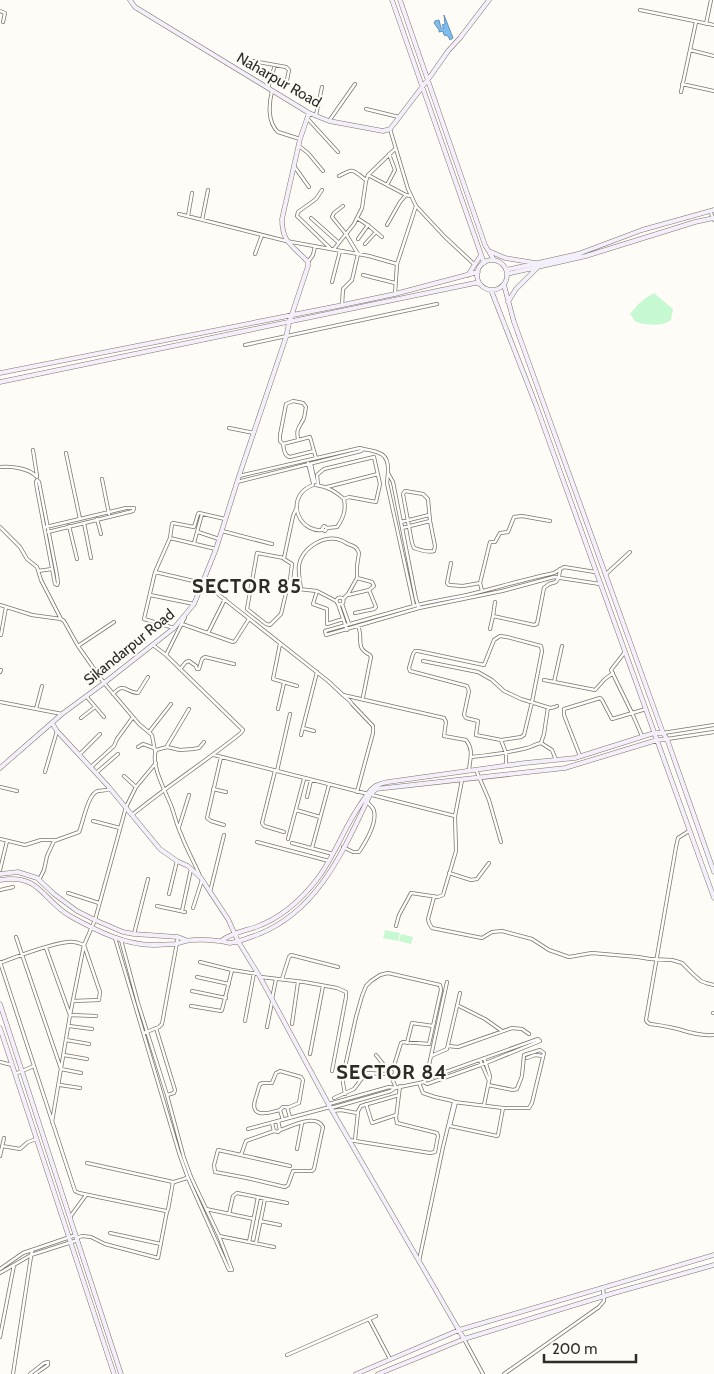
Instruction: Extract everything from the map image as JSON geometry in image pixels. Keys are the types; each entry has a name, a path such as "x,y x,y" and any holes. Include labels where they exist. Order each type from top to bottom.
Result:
{"street":[{"path":"392,0 484,263"},
{"path":"400,0 473,210 494,260"},
{"path":"476,265 443,236 416,206 410,196 390,129 448,51 490,0"},
{"path":"706,24 711,0"},
{"name":"Naharpur Road","path":"131,1 135,7 144,13 316,116 329,121 383,131 390,129"},
{"path":"640,10 714,25"},
{"path":"0,11 5,13 3,22"},
{"path":"680,92 696,22"},
{"path":"690,50 714,56"},
{"path":"253,61 288,68 287,80"},
{"path":"275,65 269,101 274,129 300,139"},
{"path":"329,121 355,84"},
{"path":"682,84 714,91"},
{"path":"316,116 322,87"},
{"path":"366,109 399,117"},
{"path":"310,113 300,139 282,218 282,230 286,241 296,248 308,262 316,246"},
{"path":"307,118 338,152"},
{"path":"299,146 306,151 323,172"},
{"path":"332,250 354,224 362,208 368,175 395,149"},
{"path":"387,185 395,170 390,154"},
{"path":"294,166 309,186"},
{"path":"338,176 352,170 356,171 366,180"},
{"path":"368,175 410,196"},
{"path":"202,220 208,190"},
{"path":"322,190 316,199 298,212 297,216 332,250"},
{"path":"188,216 192,192"},
{"path":"387,225 406,195"},
{"path":"342,305 343,289 352,280 358,254 346,234 332,217 343,206"},
{"path":"395,294 397,264 416,206"},
{"path":"489,251 505,258 538,265 578,254 642,230 712,211 714,219 695,222 586,256 507,272"},
{"path":"179,214 286,241 369,256 397,264"},
{"path":"311,218 339,243"},
{"path":"357,218 382,237"},
{"path":"358,239 368,225"},
{"path":"365,244 376,232"},
{"path":"255,254 262,235"},
{"path":"332,282 340,251"},
{"path":"468,275 481,255"},
{"path":"494,260 500,262 507,272 507,280 504,285 498,289 491,290 480,284 477,276 481,265 484,263 494,260"},
{"name":"Sikandarpur Road","path":"0,768 62,714 174,628 194,604 226,519 286,337 291,315 306,275 308,262"},
{"path":"508,302 516,289 538,265"},
{"path":"0,373 395,294 478,272"},
{"path":"364,275 396,283"},
{"path":"0,382 103,359 480,284"},
{"path":"504,285 514,322 714,872"},
{"path":"491,290 536,405 714,898"},
{"path":"245,345 437,304"},
{"path":"298,439 299,425 304,419 306,407 303,403 293,401 286,404 280,435 285,455 290,457 314,450"},
{"path":"229,428 254,433"},
{"path":"282,444 310,437 316,458"},
{"path":"237,482 309,462 316,458 360,448 380,453 384,456 387,463 387,483 414,608"},
{"path":"239,476 361,451 363,449"},
{"path":"33,450 37,473 37,489 58,575 57,585 55,584 47,532"},
{"path":"66,453 91,558"},
{"path":"315,484 317,475 322,470 374,457 380,484 376,502 349,497 344,498"},
{"path":"309,462 315,484"},
{"path":"0,467 17,468 32,473 37,479"},
{"path":"388,472 401,522 418,606"},
{"path":"328,487 378,474"},
{"path":"102,479 109,514"},
{"path":"315,484 328,487 344,498 344,514 337,527 325,530 312,529 304,524 298,516 297,502 301,494 315,484"},
{"path":"405,491 423,494 426,496 434,546 432,552 414,548 408,520 405,491"},
{"path":"283,558 297,507"},
{"path":"46,527 82,521 97,519 109,514 126,508 134,508 133,511 109,514 82,521 47,532"},
{"path":"174,628 144,620 155,572 170,538 173,523 194,526 199,513 226,519"},
{"path":"194,543 202,514"},
{"path":"576,518 584,514"},
{"path":"401,522 429,515"},
{"path":"482,591 480,583 490,542 494,542 500,533 508,532 514,517 522,516 550,521"},
{"path":"97,519 101,534"},
{"path":"402,528 430,521"},
{"path":"68,526 77,559"},
{"path":"0,527 20,548 27,559 37,567 41,580 61,619 104,683 138,724 152,735 156,763 164,789 178,828 201,879 192,908"},
{"path":"325,530 327,540"},
{"path":"222,531 272,544"},
{"path":"198,532 219,539"},
{"path":"170,538 216,549"},
{"path":"301,589 299,566 302,557 309,547 327,540 337,539 356,547 359,550 357,578 347,595 343,599 340,598 339,603 343,619 348,625"},
{"path":"605,575 630,552"},
{"path":"257,553 283,558 292,564 289,588 281,614 270,625 247,609 257,553"},
{"path":"451,563 448,584 463,586 480,583"},
{"path":"471,596 482,591 554,573 566,567 596,572"},
{"path":"38,571 52,568"},
{"path":"493,616 534,625 537,624 544,588 548,584 556,582 560,569"},
{"path":"155,572 203,584"},
{"path":"414,608 325,631 325,634 349,629 414,608 418,606 554,577 600,584"},
{"path":"347,595 369,590 374,586 372,582 357,578"},
{"path":"205,579 224,599 317,672 350,701 374,729 357,792"},
{"path":"289,588 317,591 339,603 349,629"},
{"path":"355,614 376,607 369,590"},
{"path":"317,591 313,604 327,609 327,624 343,619"},
{"path":"150,595 194,604"},
{"path":"208,633 224,599"},
{"path":"339,603 343,603 343,599"},
{"path":"490,630 495,602"},
{"path":"0,605 32,614 61,619"},
{"path":"1,636 6,606"},
{"path":"166,656 186,614"},
{"path":"182,624 232,642 235,641 250,619"},
{"path":"78,646 114,622"},
{"path":"358,626 361,636 360,646 371,657 363,697"},
{"path":"507,636 542,646 524,735 522,737 501,740 476,735 478,721 464,716 469,691 467,686 410,671 412,654 418,651 483,665 494,640 497,638 507,636"},
{"path":"280,644 272,678 297,686"},
{"path":"132,815 164,789 214,755 243,730 166,656 152,645"},
{"path":"554,682 562,646"},
{"path":"625,652 611,670 642,737"},
{"path":"180,670 188,661 199,669 202,659 205,657 234,664"},
{"path":"423,661 478,672 492,680 504,691 521,699 553,708 558,706"},
{"path":"301,735 317,672"},
{"path":"544,680 595,690 605,679 613,674"},
{"path":"113,694 123,688 133,693 138,693 148,677"},
{"path":"278,709 284,682"},
{"path":"36,708 42,686"},
{"path":"343,695 442,716 446,722 444,736 468,741 472,758 469,771"},
{"path":"86,696 104,717"},
{"path":"580,756 564,715 564,710 600,698 612,719 646,709"},
{"path":"0,702 62,714"},
{"path":"149,732 171,704"},
{"path":"472,758 530,748 541,742 548,707"},
{"path":"81,718 95,708"},
{"path":"166,747 189,709"},
{"path":"284,832 264,826 262,818 290,714"},
{"path":"91,768 114,746 133,717"},
{"path":"52,723 126,807 160,849 192,869 201,879 228,919 234,934 331,1108 483,1374"},
{"path":"221,941 228,936 270,921 280,915 310,888 329,861 353,816 379,784 580,756 654,733 714,725"},
{"path":"303,728 314,730"},
{"path":"45,772 58,731"},
{"path":"0,874 25,873 39,880 65,903 94,920 123,932 229,943 269,930 288,919 308,900 324,881 369,795 376,789 565,768 657,740 714,732"},
{"path":"79,755 100,734"},
{"path":"501,740 506,753 506,766"},
{"path":"138,747 143,744 154,750 166,747 184,750 199,748 204,742"},
{"path":"541,742 552,750 556,760"},
{"path":"96,773 118,754"},
{"path":"214,755 456,816"},
{"path":"221,757 207,818 224,824"},
{"path":"52,1123 70,1014 84,945 92,927 126,807 136,788 156,763"},
{"path":"476,770 489,800 501,842"},
{"path":"124,776 136,788"},
{"path":"288,839 304,778"},
{"path":"307,797 311,780"},
{"path":"396,926 411,893 438,898 443,895 456,851 456,816 462,780"},
{"path":"312,848 329,785"},
{"path":"0,786 17,791"},
{"path":"0,839 25,846 42,840 56,840 79,832 88,803 95,792 110,789"},
{"path":"213,789 226,792"},
{"path":"178,828 189,795"},
{"path":"343,847 353,852 359,852 368,838 374,816 373,808 367,802"},
{"path":"296,810 320,817"},
{"path":"93,822 120,828"},
{"path":"689,831 678,838 673,858 646,1022 685,1032 714,1035"},
{"path":"210,892 224,835"},
{"path":"39,880 46,865 48,852 56,840"},
{"path":"0,870 7,841"},
{"path":"257,842 329,861"},
{"path":"292,843 333,854"},
{"path":"169,894 177,861"},
{"path":"449,873 471,880 477,879 489,863"},
{"path":"157,906 184,911 192,869"},
{"path":"0,880 10,878 32,883 69,915 121,939 153,945 177,944 186,940"},
{"path":"134,934 148,879"},
{"path":"0,890 13,887"},
{"path":"68,893 99,902"},
{"path":"434,897 428,919 432,928 482,938 492,932 502,931 532,939 549,950 569,957 592,953 672,960 682,963 701,981 714,984"},
{"path":"16,937 61,1069"},
{"path":"115,937 179,1153 189,1178 214,1235 232,1271 233,1269 219,1236 189,1178 121,939"},
{"path":"144,1033 162,1024 178,938"},
{"path":"84,945 69,942 0,963 75,1191 86,1195 167,1211"},
{"path":"73,1000 99,1000 100,992 84,945"},
{"path":"46,948 70,1014"},
{"path":"282,979 291,955 338,967"},
{"path":"200,962 276,979 343,990 346,994 332,1071"},
{"path":"191,1006 220,1011 224,1008 232,970"},
{"path":"345,1094 343,1080 356,1017 366,986 380,975 388,973 440,985 441,990 430,1042 428,1045 407,1042 399,1045 393,1069 395,1072 391,1076"},
{"path":"245,1021 257,975"},
{"path":"196,977 229,984"},
{"path":"267,1027 276,979"},
{"path":"292,1024 298,982"},
{"path":"425,1081 447,982"},
{"path":"310,1054 323,986"},
{"path":"192,991 226,998"},
{"path":"431,1056 447,1049 460,993"},
{"path":"0,1004 121,1374"},
{"path":"457,1005 485,1019 502,1031"},
{"path":"70,1014 96,1016"},
{"path":"407,1042 412,1023 433,1026"},
{"path":"68,1026 92,1030"},
{"path":"0,1028 114,1374"},
{"path":"156,1028 174,1090 174,1093 164,1099"},
{"path":"448,1046 458,1047 515,1028 522,1029 529,1034"},
{"path":"248,1130 391,1091 400,1086 419,1083 540,1039 539,1042 482,1065 427,1084 425,1081"},
{"path":"66,1040 89,1044"},
{"path":"419,1083 423,1093 455,1102 527,1109 531,1107 544,1053 540,1050 524,1055 522,1076 517,1089 514,1090 488,1083"},
{"path":"376,1055 391,1076 396,1088"},
{"path":"527,1058 535,1055 544,1056"},
{"path":"64,1056 87,1059"},
{"path":"484,1058 490,1076 484,1106"},
{"path":"480,1060 488,1083"},
{"path":"0,1062 12,1065"},
{"path":"14,1074 34,1066"},
{"path":"61,1069 81,1073"},
{"path":"334,1098 354,1089 366,1073 387,1072 393,1069"},
{"path":"280,1071 302,1077 304,1080 299,1103 287,1108 286,1106 283,1107 280,1110 259,1113 255,1110 254,1106 260,1084 272,1083 277,1072 280,1071"},
{"path":"59,1085 80,1088"},
{"path":"349,1140 430,1153 435,1152 437,1133 398,1124 396,1121 400,1086"},
{"path":"355,1141 360,1107 399,1095"},
{"path":"455,1102 450,1126 497,1136 503,1108"},
{"path":"419,1262 443,1147 455,1102"},
{"path":"366,1104 372,1122 396,1115"},
{"path":"287,1108 290,1118"},
{"path":"331,1108 358,1112"},
{"path":"280,1110 283,1120"},
{"path":"278,1121 280,1130"},
{"path":"241,1155 244,1143 247,1140 274,1131 278,1132 302,1123 313,1121 320,1123 322,1126 316,1166 312,1171 293,1171 286,1187 215,1172 214,1166 218,1150 290,1166"},
{"path":"272,1123 274,1131"},
{"path":"297,1149 302,1123"},
{"path":"0,1156 4,1138"},
{"path":"2,1146 20,1149 28,1142 37,1139"},
{"path":"88,1163 174,1182 189,1178"},
{"path":"0,1273 31,1255 82,1236 91,1237 105,1244 158,1258 174,1182"},
{"path":"229,1214 235,1193 287,1203"},
{"path":"70,1217 86,1195"},
{"path":"249,1242 258,1197"},
{"path":"256,1243 265,1198"},
{"path":"202,1208 254,1219"},
{"path":"260,1221 280,1225"},
{"path":"110,1234 161,1244"},
{"path":"214,1235 274,1247"},
{"path":"0,1269 22,1254 68,1237 77,1238"},
{"path":"13,1374 32,1250"},
{"path":"356,1374 459,1330 714,1255"},
{"path":"0,1337 14,1265"},
{"path":"378,1374 464,1339 714,1265"},
{"path":"504,1374 598,1307 604,1300 603,1288"},
{"path":"287,1355 376,1316"},
{"path":"369,1319 390,1359"},
{"path":"30,1374 48,1362 48,1365 35,1374"}],"green space":[{"path":"654,293 673,309 671,320 650,325 636,322 630,314 641,302"},
{"path":"385,930 400,933 398,941 383,938"},
{"path":"401,934 413,937 411,944 399,941"}],"water":[{"path":"444,15 453,38 450,40 448,36 444,35 443,31 439,32 434,23 439,20 441,28 444,28 442,25 445,24"}],"district":[{"name":"SECTOR 85","path":"247,586"},
{"name":"SECTOR 84","path":"392,1072"}]}
